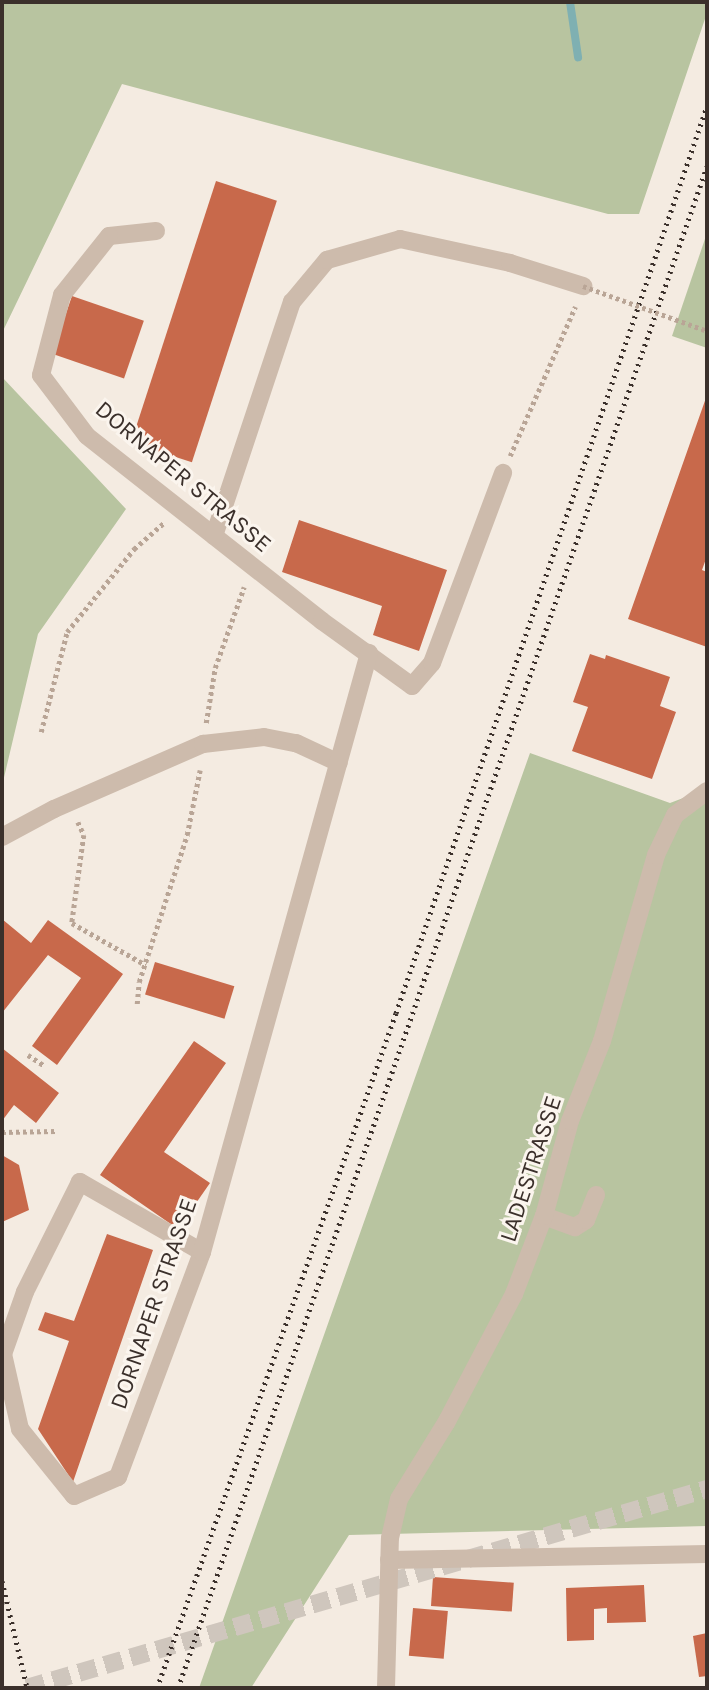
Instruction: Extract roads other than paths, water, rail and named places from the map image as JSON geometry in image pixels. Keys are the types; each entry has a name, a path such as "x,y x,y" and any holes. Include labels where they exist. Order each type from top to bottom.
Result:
{"street":[{"name":"DORNAPER STRASSE","path":"156,231 108,236 62,295 41,375 87,436 253,567 412,686 432,663 503,473"},
{"path":"214,536 292,302 327,260 400,239 510,263 583,286"},
{"name":"DORNAPER STRASSE","path":"202,1252 80,1182 25,1293 2,1354 20,1429 74,1496 118,1477 202,1252 369,653"},
{"path":"2,837 54,809 203,744 264,737 296,743 339,763"},
{"name":"LADESTRASSE","path":"386,1688 389,1560 393,1516 404,1487 446,1423 508,1305 544,1216 570,1121 602,1041 656,855 675,815 707,791"},
{"path":"544,1216 575,1227 586,1220 596,1195"},
{"path":"389,1560 707,1555"}],"waterway":[{"path":"570,2 578,57"}],"tunnel":[{"path":"27,1688 707,1489"}],"railway":[{"path":"157,1688 396,1013 707,106"},
{"path":"178,1688 707,166"},
{"path":"2,1581 27,1688"}]}
